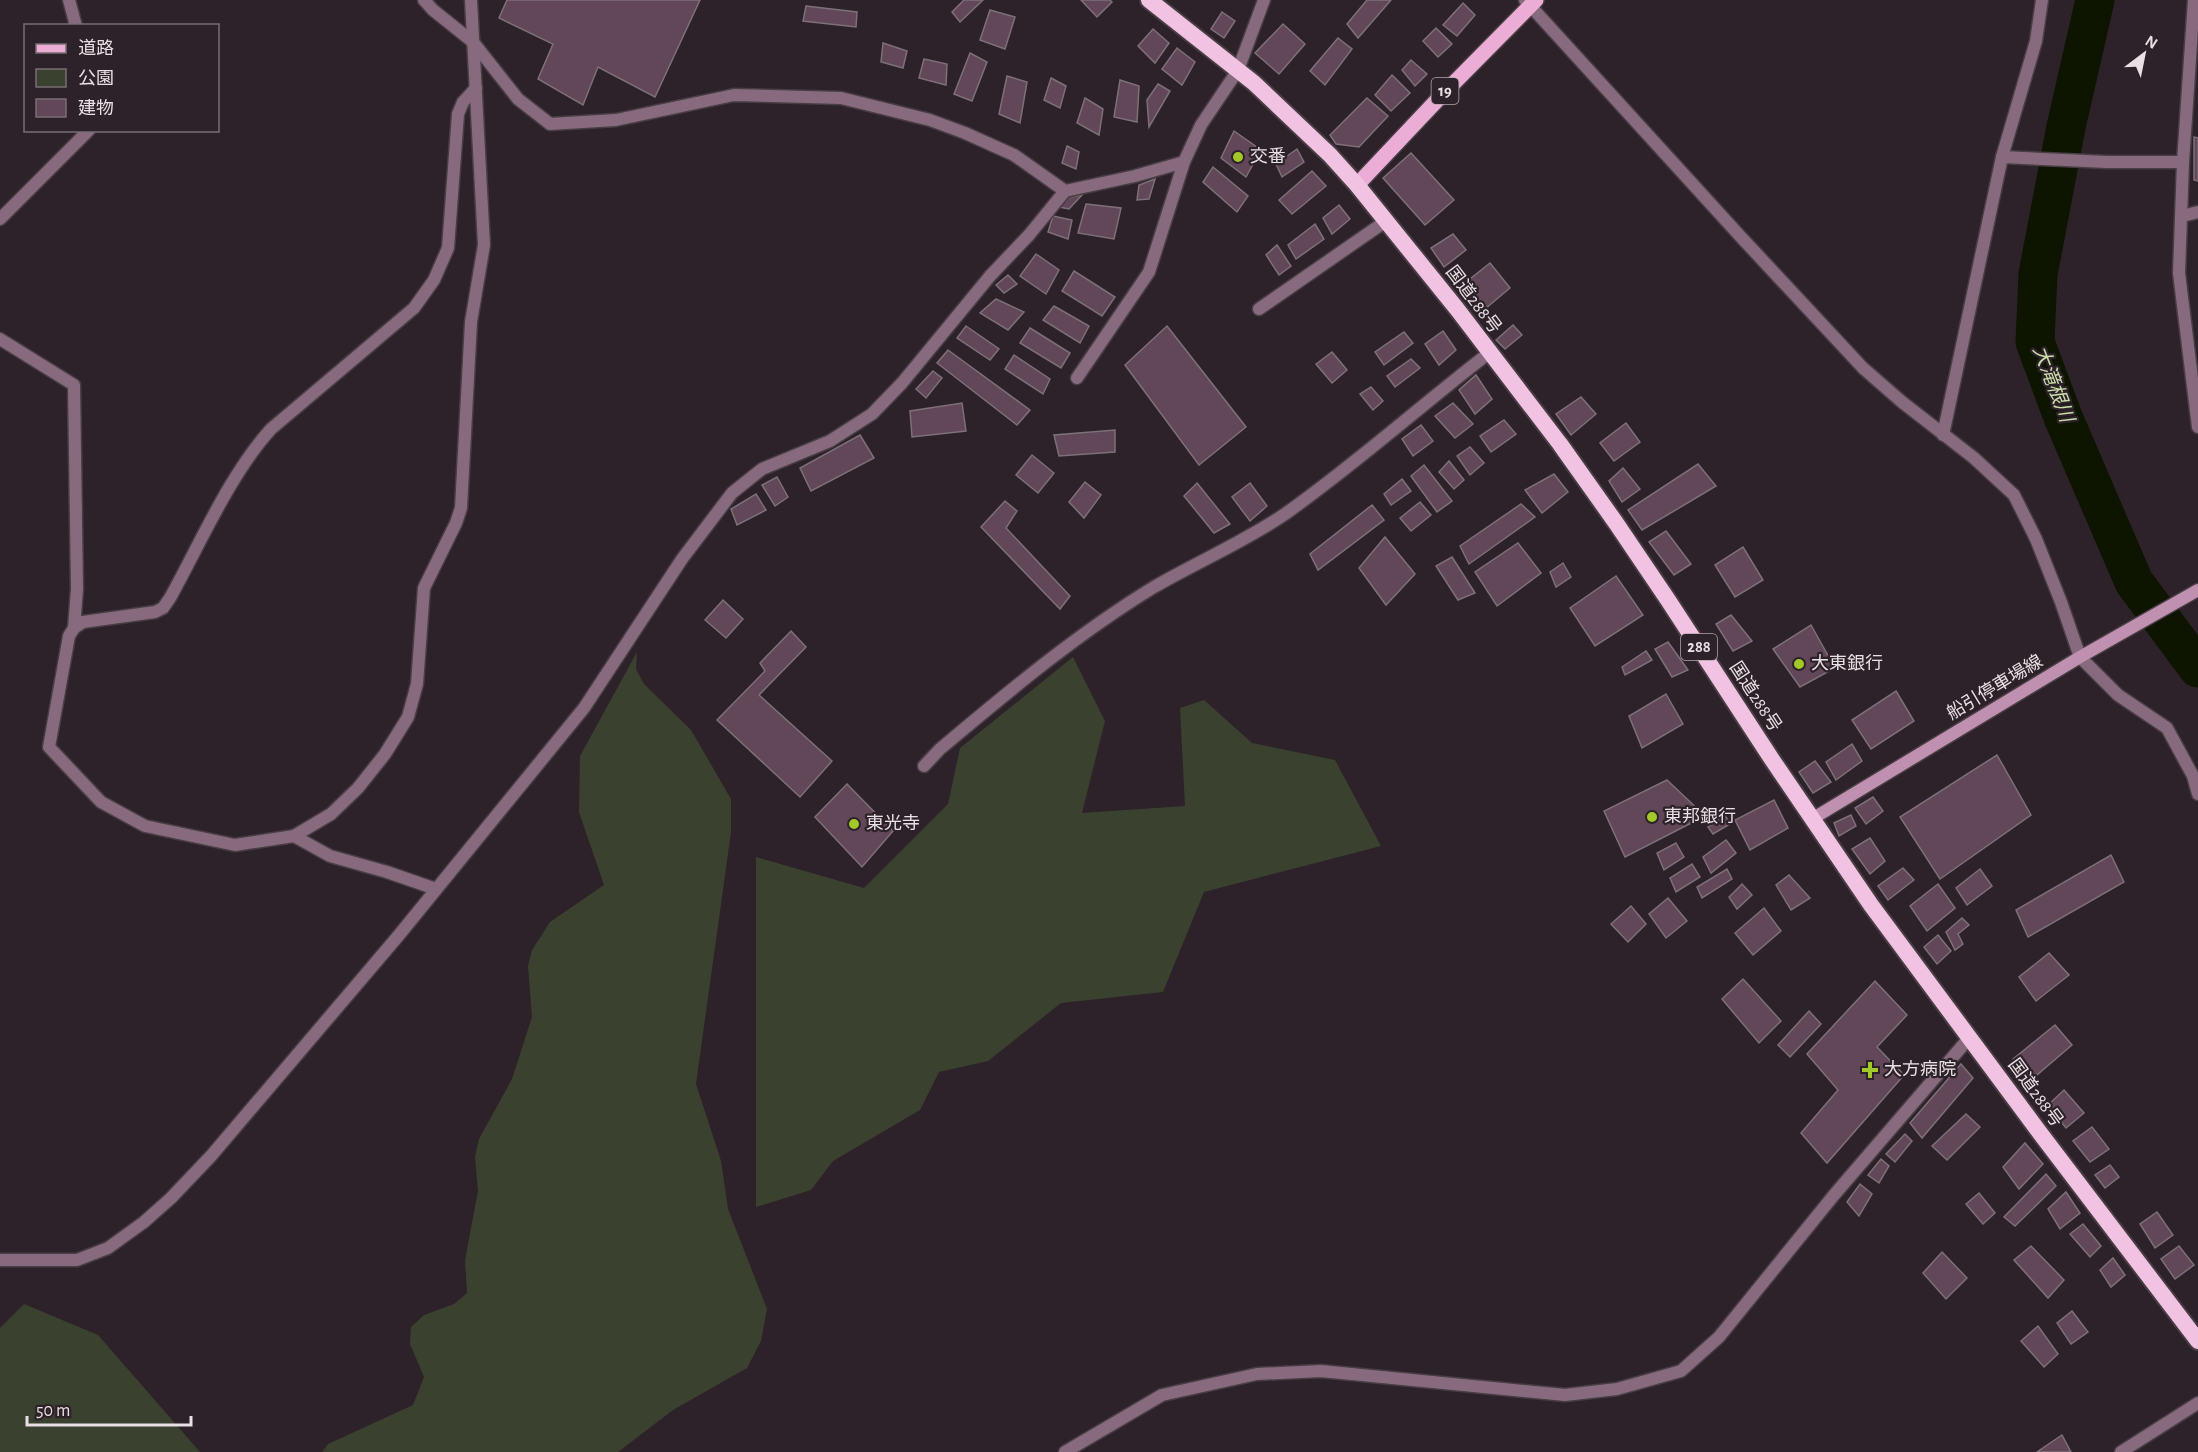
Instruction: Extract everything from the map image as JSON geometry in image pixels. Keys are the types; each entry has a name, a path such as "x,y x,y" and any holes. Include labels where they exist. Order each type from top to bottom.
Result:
{"highway":[{"name":"国道288号","path":"1149,0 1238,70 1290,115 1357,185 1386,221 1560,444 1616,523 1871,905 2198,1341"}],"main road":[{"name":"19","path":"1357,185 1530,2"},
{"name":"船引停車場線","path":"1812,819 2080,657 2198,590"}],"street":[{"path":"69,0 75,24"},
{"path":"424,0 473,42 518,99 550,124 616,120 734,95 841,98 930,120 964,133 1014,155 1065,191"},
{"path":"471,0 476,88 484,245 471,322 461,508 424,588 417,684 408,717 385,754 358,788 331,814 294,836 235,845 145,826 101,802 49,747 69,636 74,628 83,622 155,612 163,608 226,494 260,441 271,429 414,308 429,288 448,248 458,114 463,102 476,88"},
{"path":"1077,378 1149,272 1184,162 1201,125 1238,70 1264,0"},
{"path":"1943,435 2002,157 2036,41 2042,0"},
{"path":"2194,0 2183,162 2179,273 2198,427"},
{"path":"1530,2 1740,236 1863,368 1902,402 1974,458 2014,495 2040,549 2080,657 2118,695 2167,728 2193,776 2198,794"},
{"path":"0,219 87,132"},
{"path":"2002,157 2031,160 2183,162"},
{"path":"0,1260 77,1260 108,1248 144,1222 171,1198 211,1156 436,889 584,708 682,559 732,493 762,469 830,441 872,414 902,383 990,276 1029,235 1065,191 1135,176 1184,162"},
{"path":"2182,216 2198,212"},
{"path":"1259,309 1386,221"},
{"path":"0,339 74,385 77,589 74,628"},
{"path":"924,765 940,748 1050,658 1154,588 1283,515 1350,466 1433,396 1489,353"},
{"path":"294,836 330,856 436,889"},
{"path":"1065,1452 1162,1395 1257,1374 1321,1371 1565,1395 1617,1389 1681,1371 1719,1337 1834,1196 1970,1038"},
{"path":"2121,1452 2198,1403"}],"green space":[{"path":"637,652 636,669 644,684 691,730 731,799 731,832 696,1084 721,1161 728,1209 767,1309 761,1341 747,1368 673,1410 618,1452 322,1452 328,1444 413,1405 424,1377 410,1344 411,1327 424,1315 454,1304 467,1293 465,1260 478,1191 475,1157 479,1139 512,1079 532,1017 528,966 532,950 550,922 604,885 579,812 580,756"},
{"path":"1073,657 1105,721 1082,813 1185,806 1180,708 1204,700 1252,743 1335,760 1381,846 1204,892 1163,992 1061,1003 988,1061 939,1072 920,1110 833,1161 811,1190 756,1207 756,857 864,888 948,804 960,748"},
{"path":"24,1304 98,1335 200,1452 0,1452 0,1328"}],"building":[{"path":"507,0 700,0 655,97 598,67 583,105 538,79 553,44 499,18"},
{"path":"964,0 983,0 960,22 952,12"},
{"path":"1081,0 1110,0 1112,2 1097,17"},
{"path":"1367,0 1391,0 1358,38 1347,24"},
{"path":"1463,3 1475,15 1457,36 1443,25"},
{"path":"806,6 857,12 856,27 803,21"},
{"path":"990,10 1015,17 1005,49 980,40"},
{"path":"1222,12 1235,21 1224,38 1211,29"},
{"path":"1283,24 1305,44 1279,74 1255,53"},
{"path":"1436,28 1452,44 1438,57 1423,41"},
{"path":"1153,29 1169,43 1155,63 1138,46"},
{"path":"1338,38 1352,49 1325,85 1310,71"},
{"path":"883,43 907,51 903,68 881,62"},
{"path":"1177,48 1195,62 1182,85 1162,69"},
{"path":"970,53 987,62 972,101 954,94"},
{"path":"924,59 947,64 946,85 919,78"},
{"path":"1411,60 1427,74 1415,86 1402,70"},
{"path":"1392,75 1410,93 1391,111 1375,95"},
{"path":"1007,76 1027,82 1020,123 999,114"},
{"path":"1051,78 1066,86 1060,108 1044,100"},
{"path":"1120,80 1139,86 1137,122 1114,117"},
{"path":"1158,84 1170,91 1149,127 1147,100"},
{"path":"1085,98 1103,109 1099,135 1077,123"},
{"path":"1367,98 1388,116 1359,147 1336,144 1330,135"},
{"path":"1234,131 1261,150 1246,177 1221,158"},
{"path":"2194,137 2198,138 2198,181 2194,180"},
{"path":"1067,146 1079,152 1076,169 1062,163"},
{"path":"1297,149 1304,162 1282,177 1276,164"},
{"path":"1411,153 1454,200 1425,225 1383,178"},
{"path":"1213,167 1248,196 1237,212 1203,182"},
{"path":"1312,171 1326,186 1292,214 1279,200"},
{"path":"1155,179 1149,199 1137,200 1139,185"},
{"path":"1082,195 1069,209 1059,207 1069,197"},
{"path":"1086,204 1121,208 1114,239 1078,233"},
{"path":"1339,205 1350,219 1332,234 1323,218"},
{"path":"1053,216 1072,220 1068,239 1048,232"},
{"path":"1315,224 1324,239 1296,259 1288,245"},
{"path":"1453,234 1466,250 1444,267 1431,248"},
{"path":"1277,245 1291,266 1279,275 1266,255"},
{"path":"1036,254 1059,270 1046,294 1020,276"},
{"path":"1490,263 1510,288 1479,314 1460,287"},
{"path":"1074,271 1115,297 1102,316 1062,291"},
{"path":"1008,275 1017,284 1004,293 996,285"},
{"path":"996,299 1024,312 1008,330 980,313"},
{"path":"1054,306 1089,326 1080,343 1043,320"},
{"path":"1513,325 1522,335 1505,349 1496,340"},
{"path":"966,326 999,349 990,360 957,338"},
{"path":"1167,326 1246,427 1199,465 1125,365"},
{"path":"1030,328 1070,353 1061,368 1020,343"},
{"path":"1443,331 1456,350 1439,365 1425,344"},
{"path":"1404,332 1413,343 1384,365 1375,352"},
{"path":"948,350 1030,410 1017,425 937,363"},
{"path":"1332,352 1347,370 1332,383 1316,364"},
{"path":"1014,355 1050,379 1043,394 1005,369"},
{"path":"1411,359 1420,368 1395,387 1387,376"},
{"path":"933,371 942,378 926,398 916,389"},
{"path":"1476,375 1492,399 1475,414 1459,390"},
{"path":"1371,387 1383,401 1373,410 1360,394"},
{"path":"1581,397 1596,414 1571,435 1556,414"},
{"path":"962,403 966,431 912,437 910,411"},
{"path":"1453,403 1473,424 1455,438 1435,416"},
{"path":"1504,420 1516,434 1491,452 1480,436"},
{"path":"1626,423 1640,442 1614,461 1600,443"},
{"path":"1421,425 1433,441 1413,456 1402,439"},
{"path":"1115,430 1115,452 1059,456 1054,435"},
{"path":"860,435 874,458 811,491 800,468"},
{"path":"1470,447 1484,463 1470,475 1457,456"},
{"path":"1032,455 1054,473 1038,493 1016,475"},
{"path":"1449,461 1464,480 1454,489 1439,472"},
{"path":"1698,464 1716,486 1642,530 1628,510"},
{"path":"1424,465 1452,501 1437,512 1411,476"},
{"path":"1623,468 1640,489 1622,502 1609,481"},
{"path":"1554,474 1568,492 1542,513 1525,490"},
{"path":"777,477 788,497 775,506 762,485"},
{"path":"1402,479 1411,491 1391,505 1384,494"},
{"path":"1085,482 1101,495 1084,518 1069,502"},
{"path":"1197,483 1230,524 1214,533 1184,496"},
{"path":"1250,483 1267,506 1250,521 1232,497"},
{"path":"756,494 766,510 737,525 731,509"},
{"path":"1005,501 1017,511 1006,528 1070,596 1060,609 981,527"},
{"path":"1420,502 1431,515 1411,531 1400,518"},
{"path":"1521,504 1535,517 1469,564 1460,546"},
{"path":"1372,505 1384,520 1318,570 1310,554"},
{"path":"1666,531 1691,564 1674,575 1649,542"},
{"path":"1385,537 1415,574 1386,605 1359,568"},
{"path":"1518,543 1541,573 1497,606 1475,572"},
{"path":"1743,547 1763,580 1735,597 1715,565"},
{"path":"1452,557 1475,593 1458,600 1436,566"},
{"path":"1563,563 1571,577 1556,587 1550,572"},
{"path":"1616,576 1643,615 1595,646 1570,608"},
{"path":"723,600 743,619 726,638 705,620"},
{"path":"1731,615 1752,641 1733,651 1716,624"},
{"path":"1811,625 1835,668 1800,687 1773,649"},
{"path":"791,631 806,647 759,695 832,761 800,797 717,720 765,671 760,663"},
{"path":"1668,642 1688,670 1672,677 1655,649"},
{"path":"1646,651 1652,660 1625,675 1622,667"},
{"path":"1896,691 1914,721 1871,749 1852,720"},
{"path":"1666,694 1683,724 1642,748 1629,716"},
{"path":"1852,744 1862,761 1836,780 1826,762"},
{"path":"1997,755 2031,815 1940,879 1900,817"},
{"path":"1815,761 1831,782 1813,793 1799,772"},
{"path":"1667,780 1705,816 1625,857 1604,811"},
{"name":"東光寺","path":"847,784 893,831 862,867 815,817"},
{"path":"1873,797 1883,811 1866,824 1855,808"},
{"path":"1774,800 1788,828 1750,850 1735,820"},
{"path":"1725,815 1730,824 1713,834 1708,827"},
{"path":"1851,815 1856,826 1839,836 1834,823"},
{"path":"1870,838 1885,861 1870,874 1852,849"},
{"path":"1726,840 1736,853 1711,873 1703,857"},
{"path":"1676,843 1684,857 1664,870 1657,853"},
{"path":"2111,855 2124,882 2028,937 2016,910"},
{"path":"1692,864 1700,877 1676,892 1670,878"},
{"path":"1903,868 1914,880 1888,900 1878,886"},
{"path":"1727,869 1732,879 1702,898 1697,887"},
{"path":"1980,869 1992,886 1967,905 1956,888"},
{"path":"1789,875 1810,898 1791,910 1776,885"},
{"path":"1742,884 1752,895 1737,909 1729,897"},
{"path":"1938,884 1955,908 1927,931 1910,906"},
{"path":"1668,898 1687,921 1666,938 1649,914"},
{"path":"1631,906 1646,924 1628,942 1611,924"},
{"path":"1764,908 1781,931 1753,955 1735,933"},
{"path":"1962,918 1969,925 1958,934 1963,944 1955,950 1946,932"},
{"path":"1938,935 1951,951 1937,964 1924,947"},
{"path":"2049,953 2069,975 2036,1001 2019,977"},
{"path":"1743,979 1781,1021 1759,1043 1722,999"},
{"path":"1875,981 1907,1015 1877,1047 1904,1075 1827,1163 1801,1133 1838,1090 1807,1054"},
{"path":"1809,1011 1821,1024 1790,1057 1778,1045"},
{"path":"2055,1025 2072,1045 2030,1081 2013,1059"},
{"path":"1961,1064 1973,1078 1922,1138 1910,1123"},
{"path":"2064,1090 2084,1113 2066,1128 2048,1105"},
{"path":"1966,1114 1980,1127 1947,1160 1932,1146"},
{"path":"2092,1127 2109,1149 2090,1162 2073,1141"},
{"path":"1905,1134 1912,1141 1895,1162 1886,1154"},
{"path":"2025,1143 2043,1164 2019,1189 2003,1167"},
{"path":"1881,1159 1889,1166 1879,1183 1868,1175"},
{"path":"2110,1165 2119,1177 2105,1188 2095,1175"},
{"path":"2046,1174 2056,1186 2015,1226 2004,1217"},
{"path":"1860,1184 1872,1194 1859,1216 1847,1202"},
{"path":"2066,1192 2080,1213 2060,1229 2048,1209"},
{"path":"1979,1193 1995,1213 1983,1224 1966,1204"},
{"path":"2157,1212 2173,1235 2155,1248 2140,1224"},
{"path":"2083,1224 2101,1246 2090,1257 2070,1234"},
{"path":"2031,1246 2064,1280 2048,1298 2014,1260"},
{"path":"2179,1246 2194,1265 2175,1279 2161,1259"},
{"path":"1942,1252 1967,1278 1946,1299 1923,1273"},
{"path":"2113,1258 2125,1275 2111,1287 2100,1270"},
{"path":"2072,1311 2088,1332 2071,1344 2057,1323"},
{"path":"2038,1326 2058,1354 2044,1367 2021,1341"},
{"path":"2062,1435 2071,1452 2037,1452"}],"waterway":[{"name":"大滝根川","path":"2095,0 2066,127 2038,274 2035,342 2063,417 2134,582 2198,668"}],"place":[{"name":"交番","path":"1238,157"},
{"name":"大東銀行","path":"1799,664"},
{"name":"東邦銀行","path":"1652,817"},
{"name":"東光寺","path":"854,824"},
{"name":"大方病院","path":"1870,1070"}]}
